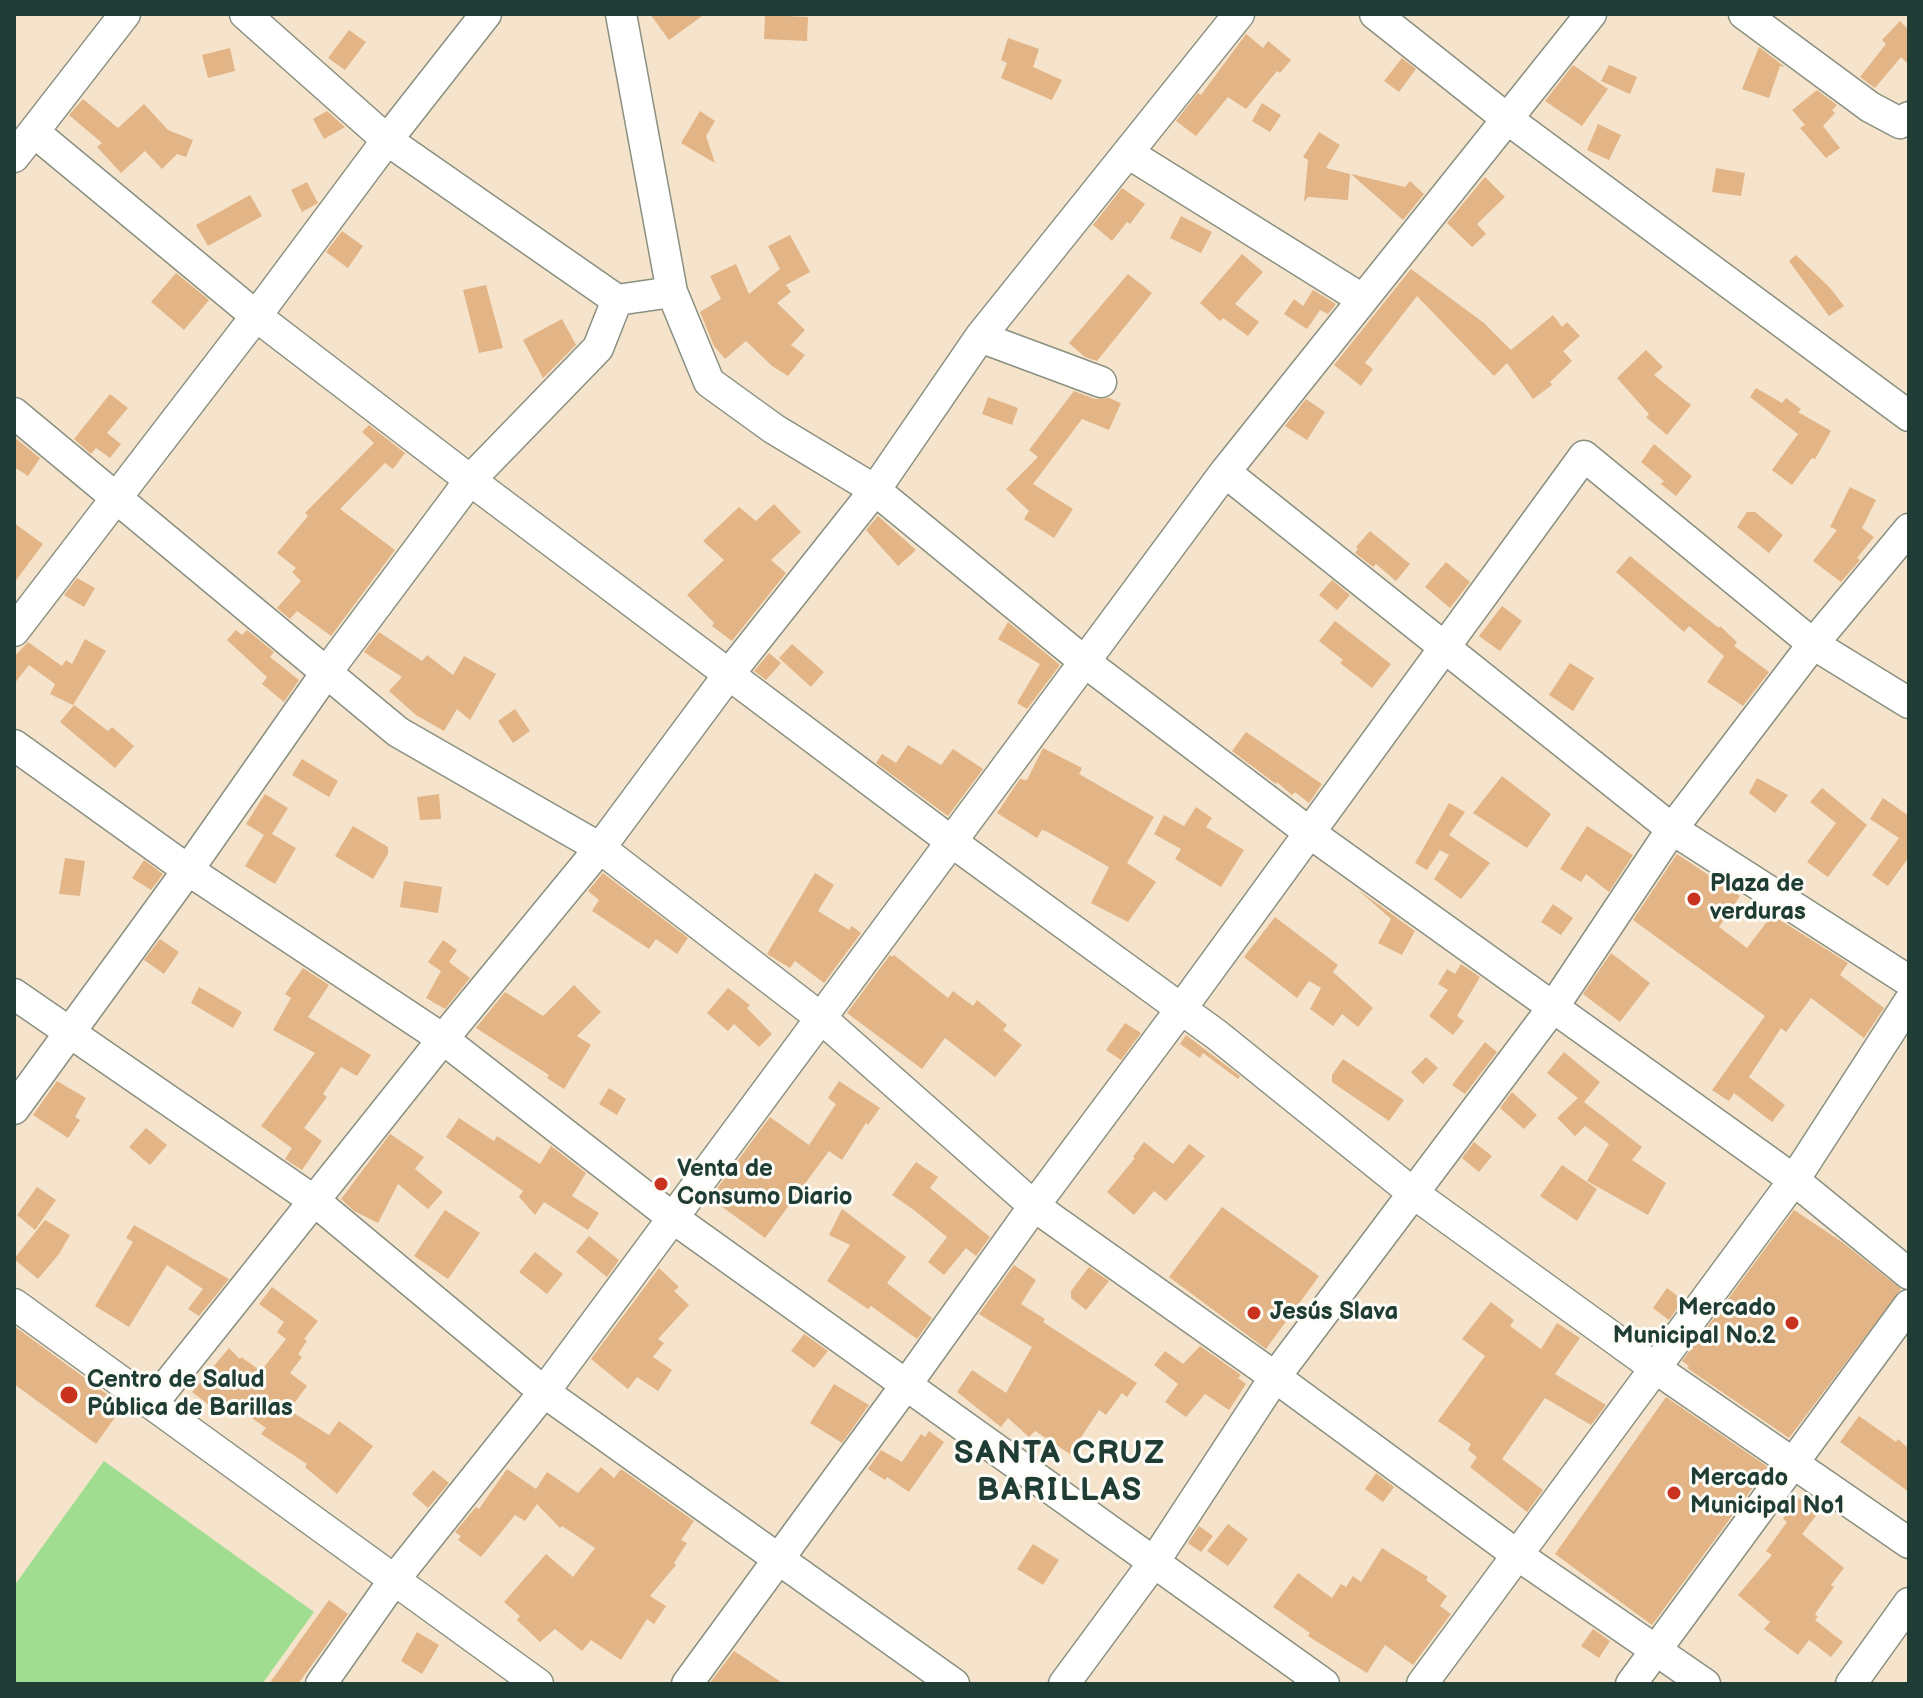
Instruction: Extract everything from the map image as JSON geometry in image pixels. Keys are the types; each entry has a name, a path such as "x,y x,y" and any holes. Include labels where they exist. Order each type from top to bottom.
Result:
{"street":[{"path":"14,157 125,14"},
{"path":"245,14 387,140 617,300 672,292"},
{"path":"14,631 486,14"},
{"path":"152,1404 443,1039 600,848 729,674 875,490 980,337 1239,14"},
{"path":"1375,14 1506,118 1909,416"},
{"path":"321,1684 394,1580 544,1392 1225,472 1591,14"},
{"path":"1744,14 1870,107 1900,123 1909,117"},
{"path":"620,15 672,292 709,382 774,429 875,490 1085,662 1310,833 1794,1180 1909,1274"},
{"path":"34,132 256,316 952,842 1217,1035 1413,1193 1655,1368 1909,1543"},
{"path":"1128,153 1362,299"},
{"path":"14,1109 188,870 326,673 470,480 598,348 617,300"},
{"path":"980,337 1101,382"},
{"path":"14,413 398,732 600,848 821,1018 1034,1206 1275,1377 1516,1554 1705,1684"},
{"path":"687,1684 1584,456 1813,644 1909,703"},
{"path":"1225,472 1672,829 1909,981"},
{"path":"1064,1684 1154,1562 1275,1377 1554,1006 1672,829 1813,644 1909,529"},
{"path":"14,745 188,870 443,1039 673,1218 1324,1684"},
{"path":"14,994 316,1202 544,1392 954,1684"},
{"path":"1422,1684 1794,1180 1909,1002"},
{"path":"1631,1684 1909,1305"},
{"path":"20,1319 152,1404 538,1684"},
{"path":"1851,1684 1909,1603"}],"green space":[{"path":"104,1461 314,1612 262,1684 14,1684 14,1586"}],"building":[{"path":"650,14 705,14 669,40"},
{"path":"765,15 808,17 807,41 764,39"},
{"path":"1900,21 1909,30 1909,65 1901,57 1875,88 1860,77 1886,44 1882,40"},
{"path":"349,30 366,42 345,70 328,58"},
{"path":"1246,34 1263,48 1268,41 1291,60 1280,73 1277,71 1246,109 1228,97 1196,136 1176,121 1198,93 1201,95"},
{"path":"1008,38 1039,49 1033,67 1062,80 1052,100 1001,78 1007,63 1001,60"},
{"path":"1759,47 1785,67 1780,66 1769,98 1742,89"},
{"path":"230,48 235,71 208,78 202,55"},
{"path":"1402,58 1416,69 1399,92 1384,81"},
{"path":"1573,65 1608,89 1582,126 1545,101"},
{"path":"1609,65 1637,77 1630,94 1601,81"},
{"path":"1817,90 1837,105 1832,110 1835,113 1823,126 1840,148 1826,158 1800,128 1805,125 1792,110"},
{"path":"83,99 118,128 144,104 168,130 193,140 186,157 177,154 162,169 145,151 121,173 97,147 102,143 69,115"},
{"path":"1262,103 1281,115 1270,132 1252,121"},
{"path":"327,111 345,127 324,139 313,119"},
{"path":"700,111 715,121 706,136 715,163 681,143"},
{"path":"1598,124 1621,135 1609,160 1587,150"},
{"path":"1319,132 1340,145 1326,168 1350,174 1348,200 1308,197 1304,202 1308,160 1303,157"},
{"path":"1716,168 1745,173 1741,196 1712,192"},
{"path":"1351,174 1405,187 1410,181 1424,194 1403,220"},
{"path":"1485,177 1505,197 1477,224 1486,234 1472,247 1447,223"},
{"path":"307,182 318,203 302,212 291,190"},
{"path":"1122,188 1145,204 1112,241 1093,225"},
{"path":"250,195 262,216 208,246 196,225"},
{"path":"1181,216 1212,232 1201,253 1170,238"},
{"path":"342,231 363,246 348,268 326,252"},
{"path":"790,235 810,272 786,285 791,292 777,303 805,330 791,345 805,355 788,376 772,366 746,341 725,359 714,346 700,312 721,299 710,276 736,264 749,294 780,269 768,246"},
{"path":"1242,254 1263,272 1235,304 1259,322 1248,336 1223,318 1220,321 1200,303"},
{"path":"1796,255 1844,306 1829,316 1789,261"},
{"path":"1411,269 1484,323 1511,350 1553,315 1562,327 1567,322 1580,336 1563,351 1572,361 1550,382 1552,385 1533,399 1507,363 1494,376 1417,296 1365,363 1373,369 1361,386 1334,365"},
{"path":"176,273 209,300 184,330 151,302"},
{"path":"1128,274 1152,293 1097,361 1085,357 1069,343"},
{"path":"486,285 503,348 479,353 463,290"},
{"path":"1313,290 1336,304 1328,314 1320,310 1307,329 1284,314 1294,299 1303,306"},
{"path":"562,319 576,345 543,378 523,340"},
{"path":"1646,350 1663,367 1654,375 1691,405 1667,435 1646,417 1649,414 1617,378"},
{"path":"1756,388 1782,403 1786,398 1801,409 1798,412 1831,431 1815,459 1812,458 1792,485 1772,470 1798,434 1750,397"},
{"path":"1074,391 1095,399 1109,398 1121,403 1109,430 1082,419 1033,484 1073,509 1054,538 1024,519 1029,511 1006,489 1038,457 1029,450"},
{"path":"110,394 128,408 107,433 121,444 110,458 96,448 91,454 74,439"},
{"path":"988,397 1018,408 1012,425 982,414"},
{"path":"1306,399 1325,412 1307,440 1285,426"},
{"path":"369,425 405,453 393,469 385,463 340,509 395,550 331,636 297,611 290,619 277,608 301,581 292,572 296,568 277,553 308,516 305,513 374,443 362,432"},
{"path":"14,437 40,458 28,476 14,467"},
{"path":"1654,444 1692,476 1676,496 1641,462"},
{"path":"1850,487 1876,500 1862,528 1874,537 1841,582 1813,561 1837,530 1830,527"},
{"path":"774,504 801,532 771,560 786,573 732,641 712,626 714,623 687,595 724,560 703,541 739,507 756,521"},
{"path":"1747,512 1755,512 1783,535 1769,553 1737,527"},
{"path":"878,516 916,550 898,566 866,530"},
{"path":"14,523 43,544 14,583"},
{"path":"1370,531 1410,564 1396,581 1376,564 1373,567 1355,553 1356,547"},
{"path":"1630,556 1720,626 1737,642 1734,646 1769,672 1743,706 1707,682 1724,656 1689,626 1684,632 1616,572"},
{"path":"1446,562 1470,582 1450,608 1425,587"},
{"path":"77,578 95,588 84,607 64,595"},
{"path":"1332,580 1350,595 1337,610 1319,595"},
{"path":"1502,606 1522,621 1500,651 1479,636"},
{"path":"1335,621 1391,664 1372,688 1340,663 1343,660 1319,641"},
{"path":"1008,622 1060,665 1027,709 1017,703 1040,664 998,639"},
{"path":"236,630 242,635 247,630 274,652 270,657 299,680 284,702 262,684 267,677 227,640"},
{"path":"379,632 422,661 427,655 453,675 464,656 496,674 470,720 457,709 444,731 416,715 389,691 402,677 364,652"},
{"path":"85,639 106,651 73,705 50,694 55,684 29,665 14,684 14,657 28,642 62,666 66,660 72,664"},
{"path":"792,644 824,672 811,687 779,658"},
{"path":"769,653 781,663 766,680 754,671"},
{"path":"1570,663 1594,678 1573,711 1549,695"},
{"path":"74,705 108,731 112,727 134,746 115,768 60,722"},
{"path":"515,709 530,731 513,743 498,721"},
{"path":"1246,732 1322,784 1309,803 1295,792 1292,795 1232,751"},
{"path":"908,745 941,765 953,749 983,769 948,816 876,763 882,754 896,763"},
{"path":"1043,748 1082,768 1079,774 1154,817 1127,863 1156,882 1128,922 1091,903 1109,867 1046,831 1042,830 1037,838 997,813 1020,779 1027,780"},
{"path":"302,759 338,781 329,797 292,775"},
{"path":"1502,776 1551,814 1527,848 1473,813"},
{"path":"1757,778 1788,795 1775,813 1749,793"},
{"path":"1822,788 1867,825 1828,877 1807,862 1836,823 1810,802"},
{"path":"265,794 288,808 272,834 296,848 275,884 245,866 264,835 246,824"},
{"path":"439,794 441,819 420,820 417,797"},
{"path":"1883,798 1909,816 1909,857 1888,886 1872,875 1899,838 1870,819"},
{"path":"1449,803 1465,812 1449,835 1490,863 1461,899 1434,879 1449,855 1440,850 1427,870 1415,863"},
{"path":"1196,807 1212,818 1206,827 1244,850 1221,887 1175,859 1181,849 1154,834 1164,815 1184,826"},
{"path":"353,826 388,847 388,854 373,879 335,856"},
{"path":"1587,826 1633,855 1609,892 1586,874 1581,882 1560,869"},
{"path":"1677,854 1740,896 1719,927 1747,948 1772,915 1848,963 1840,975 1884,1008 1864,1038 1811,998 1786,1032 1781,1028 1749,1077 1785,1105 1772,1122 1734,1093 1729,1101 1712,1090 1765,1016 1633,920"},
{"path":"65,858 85,861 80,896 59,894"},
{"path":"144,860 163,874 151,890 132,878"},
{"path":"603,873 688,938 677,954 656,939 649,949 592,911 599,900 588,891"},
{"path":"815,873 834,885 818,911 849,930 852,926 861,933 824,983 795,961 790,968 767,954"},
{"path":"404,881 442,887 438,913 400,907"},
{"path":"1357,889 1415,931 1402,955 1378,943 1391,919"},
{"path":"1553,904 1573,918 1561,935 1541,922"},
{"path":"1275,917 1338,965 1333,972 1373,1008 1358,1027 1342,1014 1333,1026 1310,1009 1321,988 1309,981 1297,998 1244,957"},
{"path":"160,939 179,952 164,974 144,960"},
{"path":"443,940 457,950 449,962 470,978 445,1009 426,998 441,971 428,962"},
{"path":"1611,953 1650,983 1620,1022 1583,994"},
{"path":"890,955 948,998 953,991 973,1006 977,1000 1007,1025 1003,1030 1022,1045 995,1077 945,1038 922,1069 847,1013"},
{"path":"1461,964 1480,977 1457,1016 1464,1021 1453,1035 1429,1016 1448,990 1438,984 1447,969 1455,974"},
{"path":"303,968 329,985 308,1017 371,1055 357,1076 341,1067 323,1094 327,1097 304,1128 322,1141 302,1170 285,1159 292,1148 261,1126 315,1053 273,1030 291,998 285,994"},
{"path":"574,985 601,1012 577,1036 591,1045 564,1089 547,1078 549,1075 476,1028 505,992 543,1016"},
{"path":"199,987 242,1012 233,1028 191,1003"},
{"path":"728,988 750,1005 747,1008 772,1034 759,1047 734,1024 728,1031 707,1013"},
{"path":"1125,1023 1141,1033 1121,1060 1106,1050"},
{"path":"1186,1035 1240,1076 1238,1079 1203,1053 1200,1058 1180,1044"},
{"path":"1485,1042 1497,1052 1465,1094 1452,1085"},
{"path":"1564,1052 1600,1082 1584,1102 1642,1147 1632,1160 1666,1183 1648,1215 1587,1181 1609,1144 1585,1126 1575,1136 1557,1118 1578,1098 1547,1073"},
{"path":"1426,1057 1438,1068 1423,1084 1411,1072"},
{"path":"1343,1059 1404,1100 1389,1121 1332,1082 1332,1075"},
{"path":"57,1081 86,1098 75,1117 80,1120 68,1138 33,1115"},
{"path":"839,1081 880,1108 868,1125 866,1123 842,1160 829,1151 765,1238 710,1198 770,1117 809,1145 836,1104 828,1098"},
{"path":"609,1088 626,1099 617,1115 599,1104"},
{"path":"1512,1092 1537,1115 1524,1129 1500,1108"},
{"path":"459,1118 494,1141 497,1136 540,1164 551,1146 586,1173 572,1196 599,1213 588,1230 544,1202 535,1215 519,1197 523,1191 446,1137"},
{"path":"146,1128 167,1145 150,1165 129,1147"},
{"path":"390,1134 424,1157 415,1169 443,1192 428,1209 398,1184 378,1223 354,1211 341,1199"},
{"path":"1144,1142 1173,1164 1189,1144 1205,1156 1166,1201 1154,1191 1134,1215 1107,1192"},
{"path":"1474,1142 1492,1156 1479,1172 1462,1158"},
{"path":"916,1162 938,1177 930,1188 990,1237 976,1256 966,1248 944,1275 928,1262 947,1237 892,1195"},
{"path":"1562,1165 1597,1189 1577,1221 1540,1196"},
{"path":"37,1187 56,1200 35,1230 17,1215"},
{"name":"Jesús Slava","path":"1222,1207 1319,1276 1266,1349 1169,1277"},
{"path":"842,1209 906,1257 887,1283 932,1318 917,1339 871,1306 868,1309 827,1281 850,1245 829,1235"},
{"path":"445,1210 480,1233 448,1279 414,1256"},
{"name":"Mercado Municipal No.2","path":"1794,1210 1842,1242 1901,1289 1789,1438 1687,1368 1689,1366 1682,1361"},
{"path":"45,1220 70,1235 38,1279 14,1259"},
{"path":"134,1225 229,1279 199,1316 188,1309 203,1289 167,1265 129,1327 95,1306 133,1242 126,1238"},
{"path":"589,1236 619,1260 607,1277 576,1252"},
{"path":"535,1252 563,1274 547,1294 519,1272"},
{"path":"1014,1265 1036,1280 1021,1304 1045,1319 1043,1322 1137,1383 1127,1397 1122,1393 1106,1415 1099,1410 1070,1454 1035,1431 1029,1437 1008,1418 1001,1427 957,1392 972,1370 1006,1393 1032,1347 979,1314"},
{"path":"1089,1267 1109,1281 1086,1310 1071,1298 1071,1291"},
{"path":"659,1268 679,1287 674,1291 689,1305 658,1339 664,1343 653,1357 672,1370 658,1391 637,1377 628,1389 591,1359"},
{"path":"272,1287 318,1321 304,1339 307,1341 298,1354 302,1357 290,1373 307,1386 289,1410 329,1435 339,1421 373,1446 337,1494 305,1467 307,1464 261,1434 266,1428 229,1402 221,1414 192,1392 229,1348 240,1359 261,1371 286,1339 277,1332 284,1322 259,1304"},
{"path":"1667,1288 1683,1300 1669,1320 1653,1308"},
{"path":"1491,1302 1514,1320 1510,1326 1541,1349 1557,1323 1580,1338 1555,1374 1606,1405 1591,1425 1545,1398 1502,1459 1543,1490 1527,1512 1470,1467 1477,1457 1468,1450 1471,1444 1438,1421 1485,1356 1462,1339"},
{"name":"Centro de Salud Pública de Barillas","path":"14,1326 123,1406 96,1444 14,1384"},
{"path":"804,1334 828,1351 814,1368 791,1351"},
{"path":"1200,1346 1241,1375 1238,1378 1246,1384 1229,1410 1205,1394 1186,1417 1165,1402 1178,1384 1154,1365 1165,1351 1183,1364"},
{"path":"834,1384 869,1405 842,1443 810,1423"},
{"name":"Mercado Municipal No1","path":"1666,1397 1768,1467 1652,1625 1555,1554"},
{"path":"1859,1416 1909,1449 1909,1492 1840,1442"},
{"path":"929,1431 944,1442 909,1492 868,1469 881,1450 902,1462 921,1434 925,1437"},
{"path":"601,1467 614,1478 621,1469 694,1521 681,1540 687,1543 674,1563 676,1565 650,1596 666,1606 654,1624 647,1619 621,1660 591,1640 582,1651 555,1629 540,1642 517,1620 520,1616 504,1602 546,1554 573,1577 595,1548 562,1526 560,1528 537,1504 525,1521 515,1515 481,1557 458,1540 461,1536 455,1532 476,1507 479,1509 507,1469 536,1489 547,1472 578,1493"},
{"path":"433,1470 449,1483 428,1508 412,1494"},
{"path":"1376,1473 1394,1487 1383,1502 1365,1489"},
{"path":"1799,1498 1818,1513 1802,1534 1844,1568 1815,1614 1818,1617 1815,1620 1843,1642 1831,1657 1809,1640 1798,1655 1764,1629 1770,1622 1738,1595 1772,1555 1766,1551 1787,1522 1783,1519"},
{"path":"1228,1524 1248,1539 1228,1566 1207,1551"},
{"path":"1199,1526 1213,1536 1201,1552 1188,1543"},
{"path":"1033,1544 1059,1560 1043,1585 1017,1569"},
{"path":"1382,1548 1428,1577 1426,1580 1447,1596 1440,1606 1451,1614 1413,1665 1385,1645 1367,1673 1308,1636 1310,1633 1273,1607 1298,1573 1332,1598 1341,1584 1346,1587 1353,1576 1361,1582"},
{"path":"329,1600 348,1614 322,1651 298,1684 269,1684"},
{"path":"1593,1629 1610,1641 1599,1658 1581,1646"},
{"path":"417,1632 439,1645 422,1674 401,1661"},
{"path":"734,1651 784,1684 709,1684"}],"place":[{"name":"Plaza de verduras","path":"1694,899"},
{"name":"Venta de Consumo Diario","path":"661,1184"},
{"name":"Jesús Slava","path":"1254,1313"},
{"name":"Mercado Municipal No.2","path":"1792,1323"},
{"name":"Centro de Salud Pública de Barillas","path":"69,1395"},
{"name":"Mercado Municipal No1","path":"1674,1493"}],"district":[{"name":"SANTA CRUZ BARILLAS","path":"1060,1474"}]}
